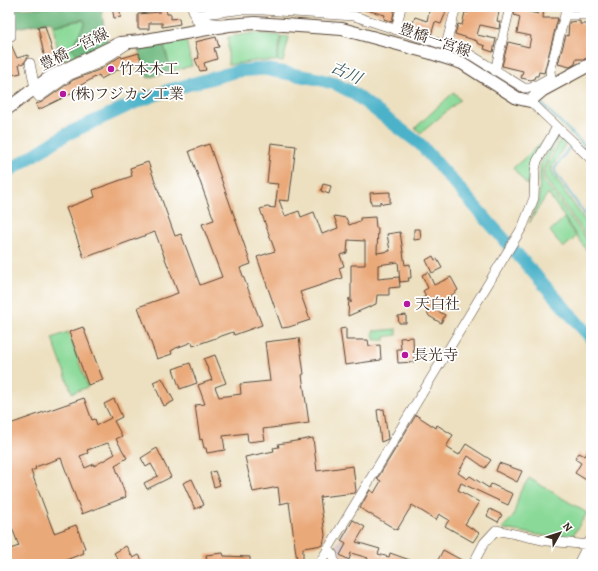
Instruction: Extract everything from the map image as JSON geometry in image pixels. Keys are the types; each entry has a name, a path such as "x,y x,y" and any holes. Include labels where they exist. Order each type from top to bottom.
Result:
{"main road":[{"name":"豊橋一宮線","path":"7,109 55,75 115,45 229,25 280,24 342,29 364,33 462,63 517,98 530,101"},
{"path":"530,101 552,81 591,64"}],"street":[{"path":"7,37 11,36 11,7"},
{"path":"396,30 401,7"},
{"path":"446,45 456,7"},
{"path":"495,71 510,7"},
{"path":"229,25 200,22 197,20 194,11 237,9 346,11 354,16 466,52 495,71 528,89 552,81 550,71 566,11 591,15"},
{"path":"30,63 36,88"},
{"path":"530,101 591,159"},
{"path":"319,564 511,246 533,204 534,170 537,161 557,127"},
{"path":"473,564 484,543 496,530 547,541 590,543 578,564"},
{"path":"328,548 333,555 334,564"}],"lane":[{"path":"138,9 149,7"}],"shaded area":[{"path":"347,527 361,536 350,561 351,564 337,564 333,550"}],"green space":[{"path":"57,7 59,9 70,7 101,7 106,40 109,40 109,44 78,54 71,49 85,23 83,19 53,26 51,21 12,29 12,9"},
{"path":"83,20 85,23 71,49 78,54 60,61 53,26"},
{"path":"254,33 281,36 276,61 256,61 228,65 228,37"},
{"path":"282,36 289,37 283,62 277,61"},
{"path":"186,40 192,66 171,71 164,44"},
{"path":"163,44 171,71 148,78 138,49"},
{"path":"454,92 460,100 421,133 415,128"},
{"path":"556,135 558,137 542,172 543,180 591,245 591,257 548,193 529,223 539,200 540,165"},
{"path":"561,139 566,143 552,167 552,173 591,229 591,242 545,179 544,172"},
{"path":"544,141 530,166 528,186 513,168"},
{"path":"564,218 576,237 563,248 550,231"},
{"path":"397,329 397,335 385,337 385,340 374,340 373,331"},
{"path":"68,332 88,387 72,393 52,338"},
{"path":"529,478 587,513 570,540 503,529 503,527 513,517 520,492"}],"building":[{"path":"112,7 119,7 121,17 114,18"},
{"path":"363,7 395,7 392,22 384,19 385,15 362,9"},
{"path":"430,7 445,7 444,11 446,12 441,24 435,22 431,35 425,32 425,30 412,26 415,17 427,21"},
{"path":"469,7 500,7 497,21 500,22 499,29 480,25 477,35 496,39 493,52 484,49 485,46 477,43 477,41 455,34 458,24 462,25 465,12 468,13"},
{"path":"540,7 544,7 543,18 558,18 544,73 539,72 538,76 535,76 534,79 531,80 521,78 523,71 502,66 508,42 529,47 531,36 517,33 520,17 514,15 516,9 538,14"},
{"path":"160,9 166,9 167,14 171,14 171,19 179,18 180,24 162,27 162,23 149,23 149,29 138,29 138,14 160,12"},
{"path":"580,21 580,24 591,24 591,57 576,59 575,64 570,67 558,64 566,35 568,36 569,22"},
{"path":"45,26 54,57 45,59 38,27"},
{"path":"216,37 219,47 214,48 217,59 204,63 206,70 200,71 195,59 199,58 195,42"},
{"path":"10,42 17,58 28,55 24,63 19,64 21,73 12,75 8,62 10,61 7,56 7,43"},
{"path":"139,53 142,62 121,68 101,79 99,75 81,85 83,88 38,110 36,104 42,102 73,80 99,70 121,56 122,58"},
{"path":"271,143 296,146 289,201 279,200 285,216 299,211 301,217 314,212 322,234 338,228 334,216 346,218 349,225 360,221 360,218 375,217 376,228 378,228 377,253 390,251 387,234 400,232 405,265 410,264 411,278 408,278 409,281 400,282 398,262 378,265 378,279 399,277 400,287 389,288 389,295 377,295 376,304 348,316 349,298 351,303 351,265 365,265 365,241 348,240 347,253 340,255 344,266 339,268 342,278 300,292 310,320 282,328 257,257 275,251 260,209 267,207 275,208 278,184 267,183"},
{"path":"209,144 251,264 240,268 262,325 234,335 233,332 193,346 192,342 171,351 172,354 157,359 138,307 178,293 155,232 84,258 66,208 95,197 93,190 132,176 130,168 148,162 175,236 181,234 200,285 222,277 202,224 214,220 189,151"},
{"path":"323,184 331,186 329,194 321,191"},
{"path":"390,192 390,203 383,204 380,201 380,204 371,204 370,193"},
{"path":"414,229 420,229 421,239 414,240"},
{"path":"433,256 435,260 437,259 442,268 432,273 426,260"},
{"path":"428,272 434,285 451,277 458,290 434,309 445,315 441,323 429,316 421,299 426,296 423,291 428,288 422,275"},
{"path":"406,315 406,323 399,323 398,316"},
{"path":"83,327 103,380 88,385 69,332"},
{"path":"346,328 346,340 368,340 369,346 380,345 381,360 345,365 340,329"},
{"path":"413,337 414,362 398,363 397,349 401,349 400,338"},
{"path":"299,338 304,374 302,375 309,423 263,429 265,440 248,442 247,433 223,436 225,450 207,453 202,439 200,440 195,405 205,404 198,385 212,380 204,359 215,355 226,383 215,387 219,397 241,394 240,384 270,381 265,342"},
{"path":"190,363 197,383 180,389 173,369"},
{"path":"162,378 174,401 164,406 153,382"},
{"path":"84,398 92,420 95,419 97,425 111,418 104,404 114,399 122,417 114,421 122,436 116,439 127,458 115,465 126,497 82,514 61,458 35,467 36,469 31,471 54,533 76,525 85,548 82,549 84,553 66,560 68,564 9,564 7,553 11,552 10,549 19,546 7,515 7,425","holes":["108,443 115,454 94,466 94,464 85,468 80,456 88,453 87,450"]},
{"path":"384,409 388,439 381,442 377,410"},
{"path":"416,415 436,428 437,425 453,435 446,447 459,455 466,444 491,460 485,468 468,456 458,473 467,479 470,476 489,488 491,484 513,494 508,505 461,483 458,490 479,502 465,524 479,533 473,542 445,526 449,520 439,514 436,520 412,505 397,530 360,508 370,490 374,493 381,481 377,479"},
{"path":"313,438 317,471 353,466 356,491 355,493 320,497 325,535 323,545 303,548 303,560 297,561 289,502 280,504 278,487 253,492 245,457 274,451 273,448 279,447 278,444"},
{"path":"591,447 591,483 575,473 581,463 575,459 579,453 585,456"},
{"path":"157,448 171,477 147,489 144,483 158,476 151,464 146,467 141,458"},
{"path":"499,463 522,471 517,482 496,471"},
{"path":"215,471 220,485 214,487 210,473"},
{"path":"192,479 204,505 195,509 183,483"},
{"path":"490,509 502,515 498,522 487,516"},
{"path":"353,520 365,527 356,542 380,549 378,554 389,557 390,553 421,564 372,564 372,561 367,560 368,558 351,553 349,560 340,555 346,544 341,541"},
{"path":"126,546 133,558 139,555 142,560 137,564 121,564 114,553"},
{"path":"443,550 467,563 467,564 436,564"},
{"path":"223,553 224,556 250,557 250,564 212,564 212,561 207,562 206,555"}],"waterway":[{"name":"古川","path":"7,172 67,134 134,103 169,90 238,71 264,69 318,79 336,84 353,93 420,144 591,338"},
{"path":"541,103 591,152"},
{"path":"571,145 555,168 555,172 591,223"}],"place":[{"name":"竹本木工","path":"111,69"},
{"name":"(株)フジカン工業","path":"63,94"},
{"name":"天白社","path":"407,304"},
{"name":"長光寺","path":"405,355"}]}
